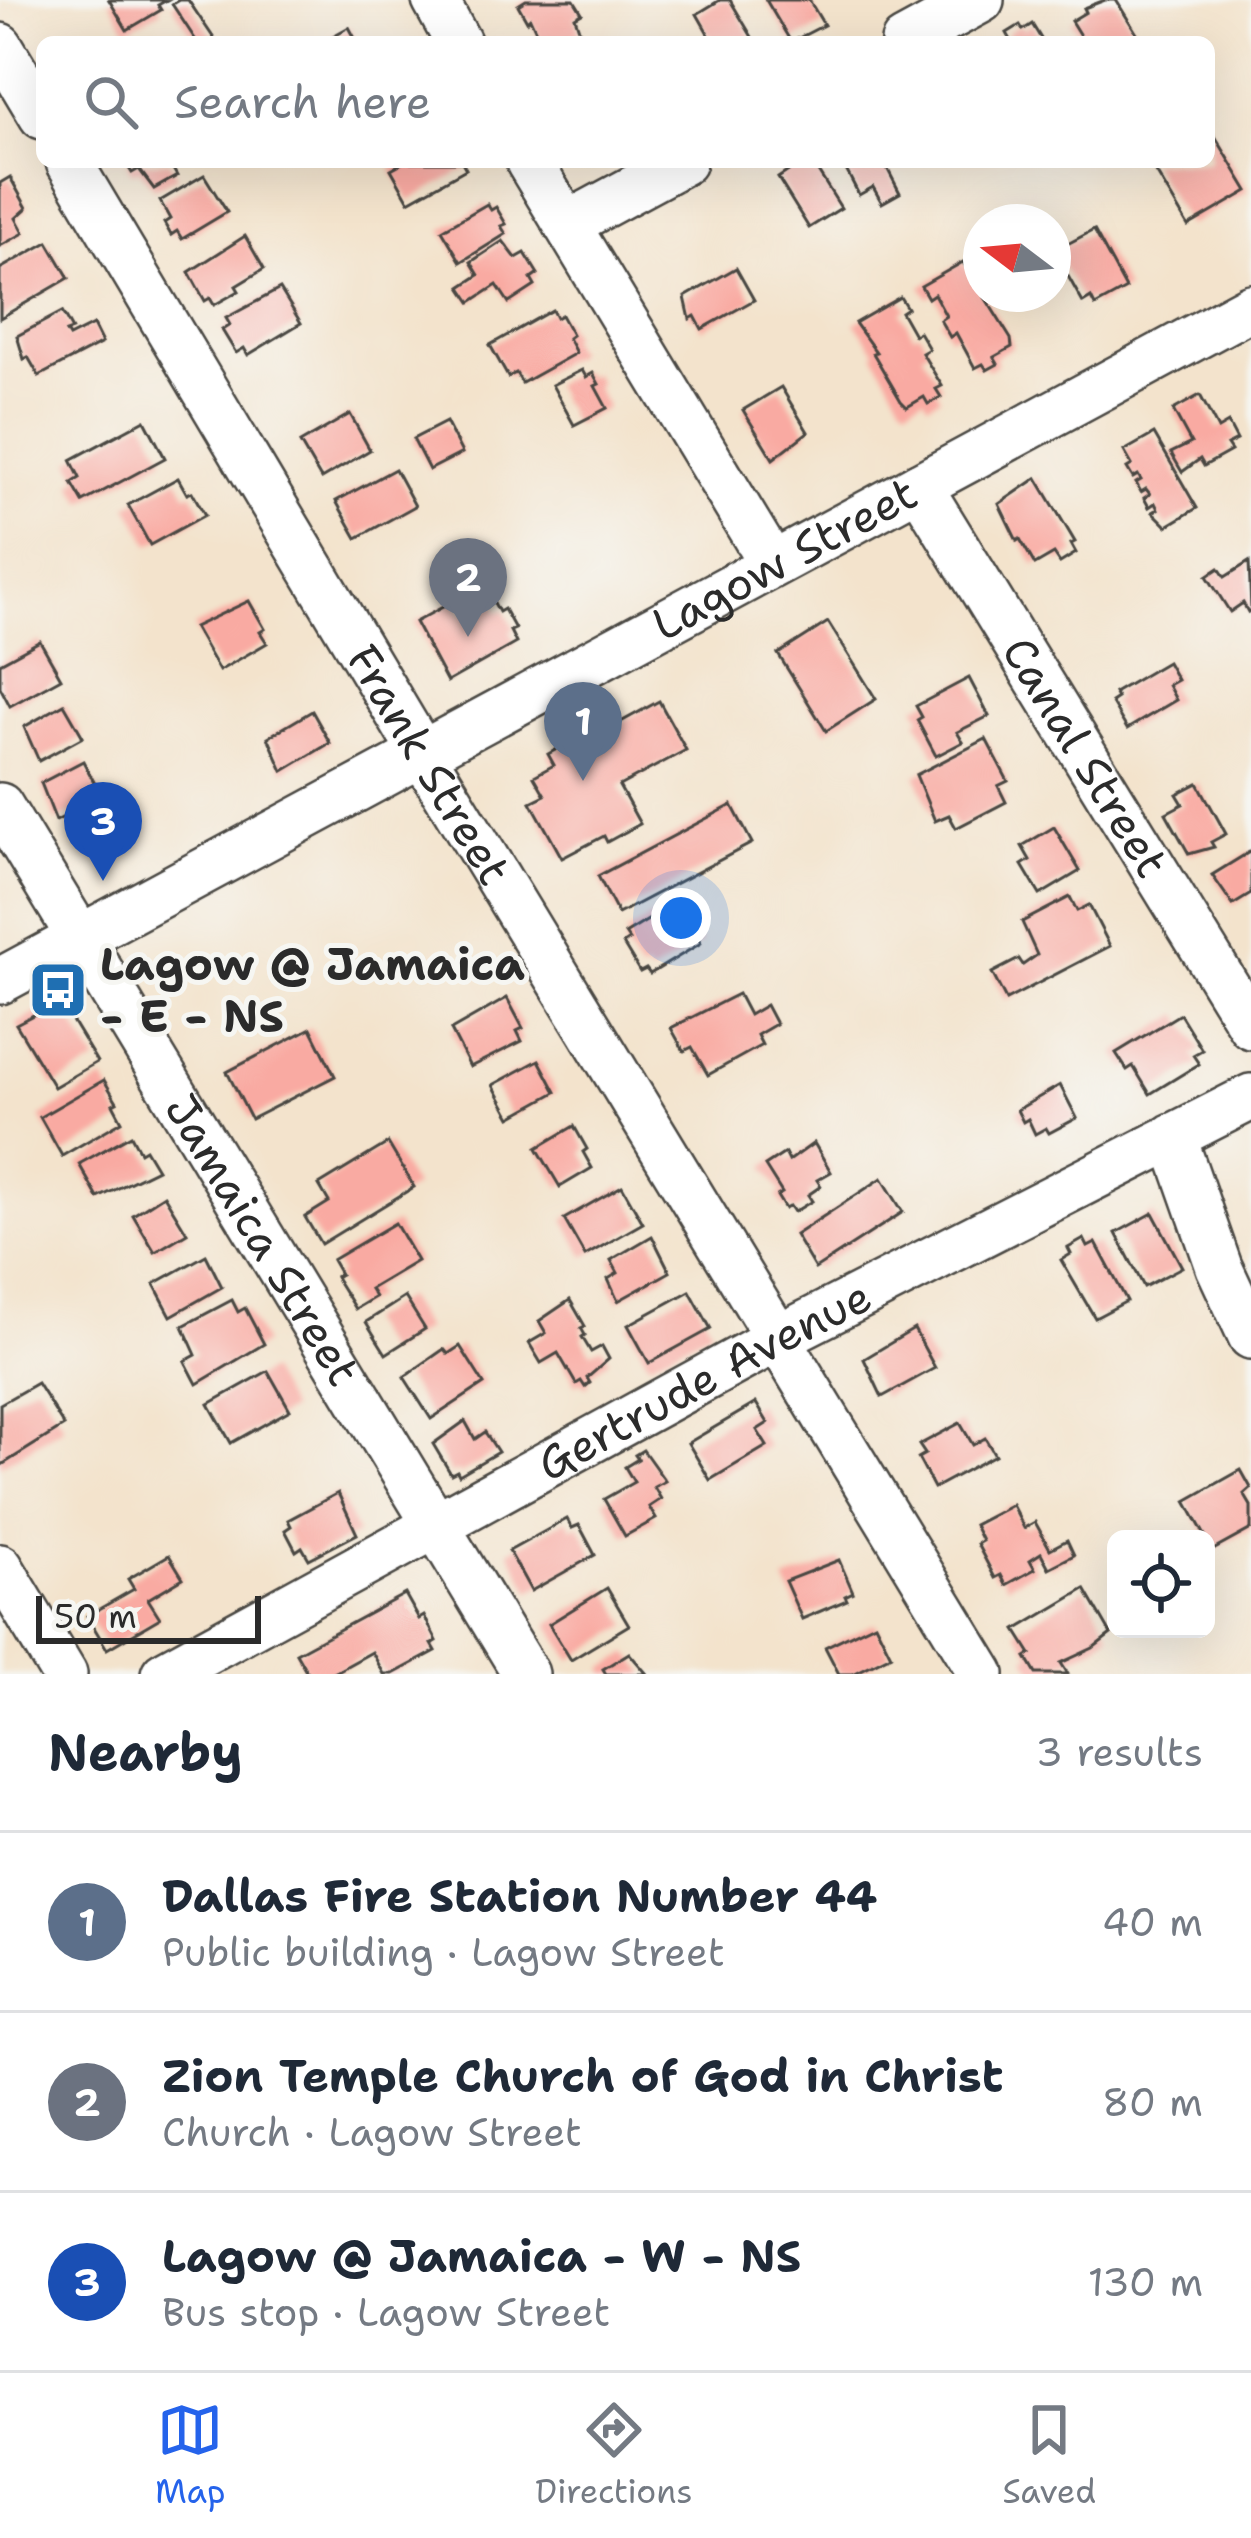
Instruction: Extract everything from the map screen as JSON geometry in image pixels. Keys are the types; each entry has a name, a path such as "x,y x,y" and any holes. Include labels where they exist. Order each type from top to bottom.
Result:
{"street":[{"path":"435,0 455,36"},
{"path":"915,36 981,0"},
{"path":"0,46 36,106"},
{"name":"Frank Street","path":"73,168 421,752 982,1674"},
{"path":"534,168 772,564"},
{"path":"570,224 672,168"},
{"name":"Lagow Street","path":"0,982 1251,307"},
{"name":"Canal Street","path":"919,486 1251,1026"},
{"name":"Jamaica Street","path":"0,806 526,1674"},
{"name":"Gertrude Avenue","path":"164,1674 780,1337 1251,1097"},
{"path":"1173,1136 1219,1267 1251,1336"},
{"path":"0,1567 64,1674"}],"building":[{"path":"109,0 167,0 158,5 161,10 127,30"},
{"path":"188,0 212,36 193,36 172,4"},
{"path":"526,0 574,0 582,13 575,17 580,32 538,36 518,5"},
{"path":"720,0 730,0 751,36 710,36 697,14"},
{"path":"766,0 809,0 824,25 803,36 787,36"},
{"path":"1116,0 1138,36 1080,36 1071,21 1086,12 1084,8"},
{"path":"1032,24 1039,36 1007,33 1020,25 1023,30"},
{"path":"349,27 354,36 333,36"},
{"path":"1215,136 1248,191 1188,226 1154,168 1215,168"},
{"path":"129,168 172,168 177,176 154,189 139,169 132,173"},
{"path":"465,168 466,169 409,201 391,169"},
{"path":"793,168 816,168 841,208 809,228 778,178"},
{"path":"845,168 887,168 900,193 882,203 873,187 859,195"},
{"path":"204,175 227,212 182,239 177,231 171,235 164,223 170,219 160,201"},
{"path":"10,177 27,208 16,218 24,233 0,246 0,183"},
{"path":"487,204 491,210 496,207 506,234 461,262 442,230"},
{"path":"1094,230 1126,289 1095,306 1091,298 1083,303 1071,281 1071,242"},
{"path":"245,236 264,269 214,305 210,298 205,301 189,272"},
{"path":"503,241 516,258 525,253 538,274 531,279 535,286 509,303 497,285 471,302 461,287 479,275 471,262"},
{"path":"48,242 69,278 0,318 0,269"},
{"path":"963,262 963,312 994,312 1011,339 1012,347 994,357 998,364 987,370 983,364 975,368 956,333 950,337 940,320 946,316 934,294 928,298 921,286"},
{"path":"736,268 754,300 702,329 695,316 690,319 685,297"},
{"path":"280,289 301,323 248,355 244,348 236,353 222,330 230,325 226,318"},
{"path":"900,297 907,308 901,312 929,349 922,353 942,386 936,389 941,397 928,404 924,397 907,407 901,401 855,323"},
{"path":"552,310 556,318 561,315 576,353 522,383 516,373 508,377 490,345"},
{"path":"62,312 72,330 66,332 69,337 93,325 102,343 39,376 28,357 24,359 17,336"},
{"path":"582,370 586,377 593,373 607,408 574,425 552,385"},
{"path":"781,387 808,432 773,459 743,410"},
{"path":"1200,395 1218,429 1228,423 1237,440 1227,445 1231,451 1204,466 1200,459 1182,472 1171,453 1191,443 1173,410"},
{"path":"350,414 370,450 321,479 300,443"},
{"path":"145,420 165,458 83,502 72,483 80,478 71,460"},
{"path":"446,422 462,453 429,470 413,439"},
{"path":"1154,434 1197,508 1167,526 1153,512 1158,509 1155,503 1149,507 1144,498 1150,494 1146,489 1141,492 1136,483 1141,480 1138,475 1133,478 1127,468 1132,465 1124,451"},
{"path":"395,469 415,506 357,538 336,501"},
{"path":"178,478 205,515 150,545 128,505"},
{"path":"1037,478 1075,542 1071,544 1076,553 1060,563 1054,554 1035,565 999,504"},
{"path":"1249,562 1251,610 1243,603 1230,612 1207,576 1219,568 1225,577"},
{"path":"492,599 515,629 510,631 516,643 447,682 415,622 454,601 462,615"},
{"path":"249,601 265,629 260,632 267,643 219,671 194,627"},
{"path":"828,622 876,699 826,731 778,654"},
{"path":"40,641 61,678 10,706 0,687 0,663"},
{"path":"1167,662 1177,680 1168,685 1176,700 1127,729 1111,702 1117,698 1114,693"},
{"path":"969,678 989,716 957,732 963,742 936,756 917,720 922,717 916,706"},
{"path":"659,701 686,750 619,786 640,824 562,858 531,802 545,795 534,776 554,765 548,754 581,736 577,729 590,723 594,729 616,718 619,723"},
{"path":"64,704 83,737 39,761 24,727"},
{"path":"312,711 330,743 283,771 268,737"},
{"path":"986,739 1008,781 998,786 1006,802 956,828 949,815 935,821 916,775"},
{"path":"83,761 102,797 56,821 41,783"},
{"path":"1198,783 1226,834 1211,842 1214,847 1189,854 1166,813 1183,804 1177,794"},
{"path":"732,805 752,843 618,914 598,876"},
{"path":"1054,827 1080,871 1040,895 1022,865 1030,860 1022,846"},
{"path":"1251,851 1251,894 1233,905 1212,875"},
{"path":"1070,897 1077,911 1089,905 1110,946 1006,1000 992,973 1019,959 1023,965 1037,955 1022,922"},
{"path":"676,903 701,943 650,974 646,969 640,972 623,944 629,940 625,934"},
{"path":"738,994 749,1015 766,1005 776,1024 757,1035 762,1045 708,1075 692,1047 684,1051 671,1028"},
{"path":"507,998 523,1028 517,1031 522,1041 470,1067 451,1030"},
{"path":"60,1001 97,1062 54,1087 16,1024"},
{"path":"1180,1014 1202,1050 1193,1055 1199,1064 1150,1094 1133,1066 1127,1070 1116,1053"},
{"path":"311,1028 335,1076 251,1119 227,1072"},
{"path":"539,1060 556,1092 511,1117 493,1085"},
{"path":"104,1080 122,1121 62,1156 40,1117"},
{"path":"1060,1085 1077,1118 1049,1133 1046,1128 1035,1134 1017,1110"},
{"path":"574,1126 592,1168 560,1187 537,1148"},
{"path":"131,1135 157,1169 98,1198 79,1164"},
{"path":"388,1143 414,1187 321,1244 305,1217 329,1202 319,1185"},
{"path":"814,1143 831,1172 817,1180 821,1186 808,1195 812,1201 794,1212 790,1206 785,1209 777,1196 782,1193 765,1166 785,1153 789,1161"},
{"path":"882,1178 903,1212 815,1269 795,1235"},
{"path":"622,1186 643,1223 585,1256 564,1219"},
{"path":"164,1195 187,1233 155,1252 133,1215"},
{"path":"1153,1213 1182,1267 1144,1287 1116,1233"},
{"path":"395,1223 417,1261 370,1289 375,1297 355,1309 335,1277 340,1274 332,1260"},
{"path":"652,1236 670,1272 618,1301 608,1279 618,1273 611,1260"},
{"path":"1084,1239 1088,1247 1096,1243 1127,1301 1095,1318 1061,1260 1071,1254 1068,1248"},
{"path":"206,1255 222,1287 171,1316 154,1284"},
{"path":"690,1291 711,1329 649,1363 628,1325"},
{"path":"405,1297 425,1329 386,1354 366,1322"},
{"path":"232,1300 238,1312 245,1308 264,1344 197,1384 185,1361 196,1355 183,1326"},
{"path":"570,1300 585,1326 582,1337 591,1352 602,1346 609,1359 587,1378 590,1383 585,1387 581,1381 576,1384 558,1353 541,1363 529,1343 546,1333 539,1321"},
{"path":"914,1329 935,1368 882,1397 864,1359"},
{"path":"460,1346 484,1384 431,1419 404,1377 444,1349 448,1354"},
{"path":"268,1371 290,1410 231,1443 209,1404"},
{"path":"37,1383 64,1426 0,1466 0,1404"},
{"path":"756,1403 768,1423 757,1430 767,1446 710,1480 688,1443"},
{"path":"465,1421 475,1439 485,1432 498,1452 459,1475 457,1471 451,1474 433,1444"},
{"path":"960,1423 973,1445 985,1438 995,1455 934,1488 918,1458 925,1454 919,1445"},
{"path":"643,1450 665,1481 654,1487 661,1499 649,1507 656,1519 625,1536 604,1499 634,1482 625,1467"},
{"path":"1241,1470 1251,1488 1244,1494 1251,1506 1251,1529 1215,1549 1215,1530 1202,1530 1186,1501"},
{"path":"338,1493 357,1534 309,1559 302,1547 296,1551 285,1530 291,1526 288,1520"},
{"path":"1012,1505 1024,1528 1035,1522 1050,1549 1067,1540 1074,1555 1049,1568 1041,1553 1030,1560 1035,1569 1006,1585 1001,1575 995,1578 977,1544 982,1541 974,1525"},
{"path":"567,1519 572,1528 579,1525 595,1555 531,1591 509,1551"},
{"path":"169,1555 183,1578 148,1599 160,1618 107,1649 87,1616 134,1589 128,1579"},
{"path":"839,1560 853,1592 845,1596 847,1600 802,1619 785,1581"},
{"path":"607,1588 629,1625 571,1660 549,1624"},
{"path":"1085,1589 1107,1627 1107,1637 1061,1663 1068,1674 1036,1674 1026,1657 1031,1654 1016,1630"},
{"path":"405,1594 419,1619 424,1616 437,1641 432,1644 436,1651 393,1674 384,1674 372,1652 332,1674 308,1674 296,1653"},
{"path":"875,1623 891,1655 853,1674 839,1674 825,1647"},
{"path":"629,1653 647,1674 606,1674 603,1669"}],"place":[{"name":"Zion Temple Church of God in Christ","path":"468,637"},
{"name":"Dallas Fire Station Number 44","path":"583,781"},
{"name":"Lagow @ Jamaica - W - NS","path":"103,881"},
{"name":"Lagow @ Jamaica - E - NS","path":"58,990"}]}
